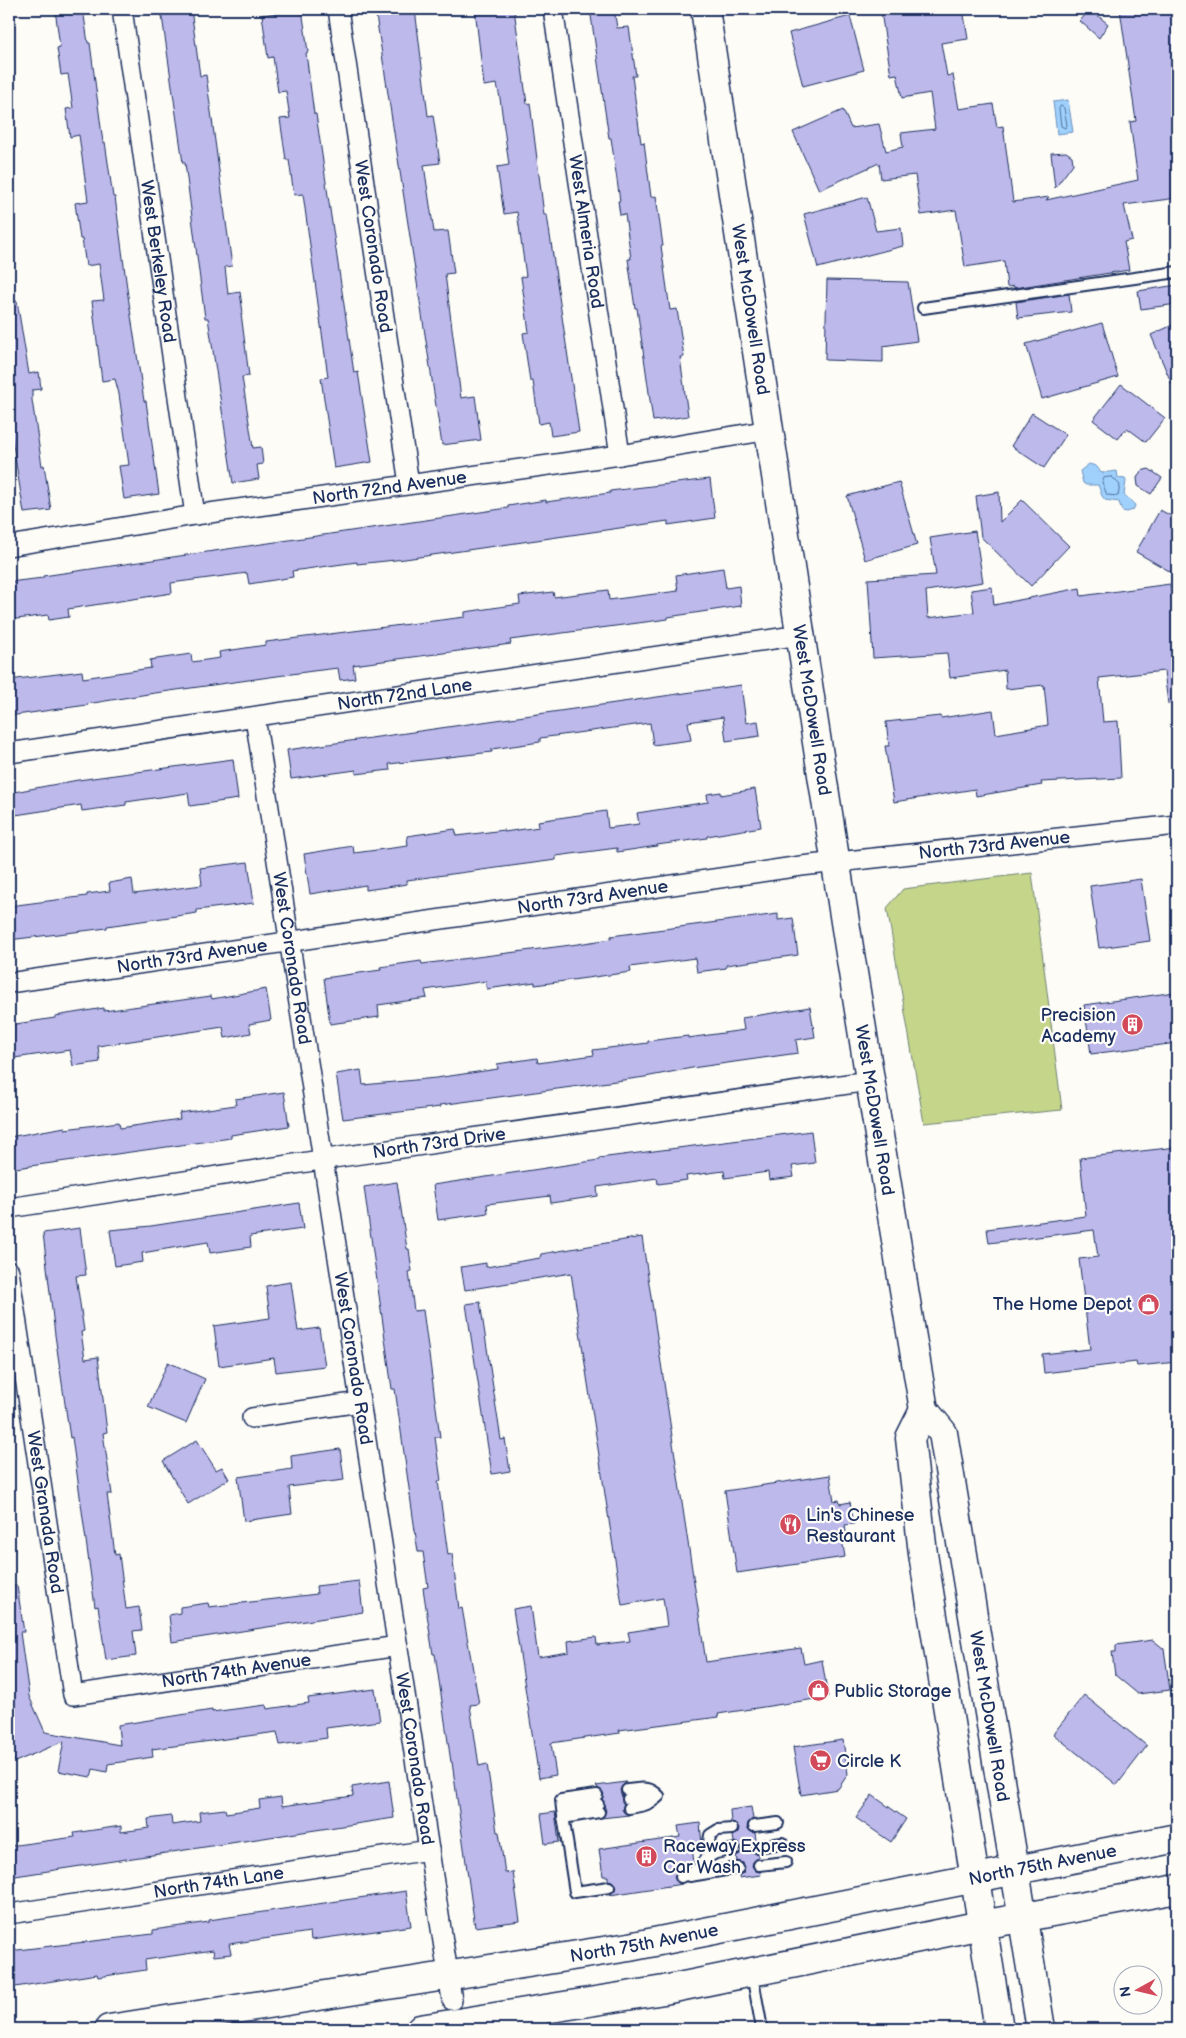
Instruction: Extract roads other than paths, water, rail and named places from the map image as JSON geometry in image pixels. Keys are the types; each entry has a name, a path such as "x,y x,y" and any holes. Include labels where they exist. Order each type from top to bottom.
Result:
{"main road":[{"name":"West McDowell Road","path":"705,9 834,862 924,1410 943,1433 1041,2029"},
{"path":"924,1410 910,1438 924,1554 998,2029"},
{"name":"North 75th Avenue","path":"420,2029 453,2007 638,1945 1177,1838"},
{"name":"North 75th Avenue","path":"109,2029 453,2007 664,1990 1022,1917 1177,1889"}],"street":[{"name":"West Berkeley Road","path":"122,9 195,515"},
{"name":"West Coronado Road","path":"338,9 409,484"},
{"name":"West Almeria Road","path":"553,9 620,455"},
{"name":"North 72nd Avenue","path":"9,546 195,515 620,455 769,430"},
{"name":"North 72nd Lane","path":"9,752 800,635"},
{"name":"West Coronado Road","path":"255,717 453,2007"},
{"name":"North 73rd Avenue","path":"9,983 290,943 569,899 834,862 1177,825"},
{"name":"North 73rd Drive","path":"9,1208 323,1160 870,1081"},
{"name":"West Granada Road","path":"9,1271 74,1695"},
{"path":"252,1418 360,1402"},
{"name":"North 74th Avenue","path":"74,1695 398,1646"},
{"name":"North 74th Lane","path":"9,1914 429,1850"}],"lane":[{"path":"922,308 1177,272"},
{"path":"628,1799 659,1796"},
{"path":"598,1803 563,1814 576,1892 609,1887"},
{"path":"754,1826 778,1823"},
{"path":"707,1858 710,1836 718,1830 732,1829"},
{"path":"757,1847 782,1843"},
{"path":"735,1849 716,1853 707,1858 699,1868 681,1877 738,1868"},
{"path":"759,1865 786,1862"},
{"path":"752,1973 762,2029"}],"water":[{"path":"1068,100 1073,132 1057,134 1053,102"},
{"path":"1089,464 1096,466 1102,473 1117,471 1118,478 1125,479 1124,495 1133,502 1135,506 1133,510 1122,511 1119,502 1105,500 1098,485 1086,485 1083,483 1080,471"}],"place":[{"name":"Precision Academy","path":"1132,1025"},
{"name":"The Home Depot","path":"1148,1304"},
{"name":"Lin's Chinese Restaurant","path":"790,1525"},
{"name":"Public Storage","path":"818,1691"},
{"name":"Circle K","path":"821,1761"},
{"name":"Raceway Express Car Wash","path":"647,1856"}]}
